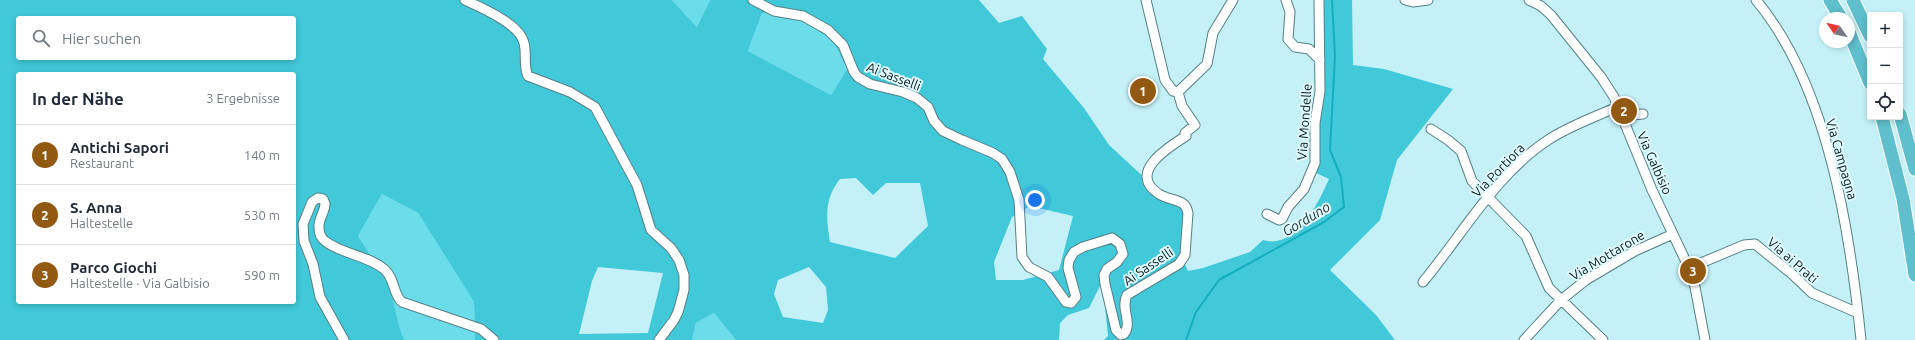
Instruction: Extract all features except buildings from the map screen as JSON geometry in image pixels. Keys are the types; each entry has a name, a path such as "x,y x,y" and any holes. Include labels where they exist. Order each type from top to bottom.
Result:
{"highway":[{"path":"1830,0 1838,12"},
{"path":"1835,0 1840,12"},
{"path":"1853,0 1867,30"},
{"path":"1855,47 1867,76"},
{"path":"1883,120 1903,199 1915,275"},
{"path":"1902,120 1915,169"}],"street":[{"path":"465,0 491,13 520,33 524,42 528,76 570,92 592,104 598,110 615,147 637,185 650,230 676,254 682,267 684,290 678,312 659,340"},
{"name":"Ai Sasselli","path":"753,0 774,11 803,16 828,30 844,45 856,75 870,84 903,92 918,98 928,107 934,121 943,130 993,153 1002,159 1010,172 1019,200 1021,253 1024,261 1029,267 1046,275 1066,302 1073,302 1076,297 1068,268 1069,260 1074,252 1109,238 1117,241 1122,248 1123,254 1117,262 1107,269 1104,279 1116,330 1121,335 1124,334 1128,328 1124,304 1127,295 1179,264 1185,255 1188,213 1186,206 1181,202 1166,198 1155,191 1147,178 1149,167 1161,154 1186,136 1185,133 1195,124 1182,106 1178,92"},
{"path":"1146,0 1165,80 1173,91 1178,92 1207,64 1213,33 1233,0"},
{"path":"1286,0 1290,12 1288,39 1295,47 1309,49 1320,60"},
{"name":"Via Mondelle","path":"1267,214 1277,219 1282,219 1288,207 1304,189 1312,171 1315,159 1315,123 1320,91 1319,0"},
{"path":"1405,0 1419,2 1428,0"},
{"name":"Via Galbisio","path":"1529,0 1542,6 1551,15 1612,94 1652,190 1689,268 1695,287 1705,340"},
{"name":"Via Campagna","path":"1756,0 1781,34 1800,70 1824,141 1844,215 1861,340"},
{"name":"Via Portiora","path":"1423,282 1488,197 1538,148 1555,136 1617,106"},
{"path":"1621,116 1643,114"},
{"path":"1431,129 1461,151 1472,181 1526,236 1544,281 1561,300 1581,317 1603,340"},
{"path":"344,340 320,297 313,264 304,242 303,224 312,202 318,198 323,199 325,204 318,226 322,237 326,242 372,261 385,270 392,278 399,300 402,302 481,329 490,335 494,340"},
{"name":"Via Mottarone","path":"1524,340 1561,300 1586,280 1635,250 1674,234"},
{"name":"Via ai Prati","path":"1689,268 1744,245 1755,244 1792,274 1812,293 1858,313"}],"shaded area":[{"path":"0,0 672,0 697,27 710,0 979,0 999,23 1022,16 1047,49 1043,59 1084,108 1109,145 1148,181 1153,188 1185,204 1183,260 1188,271 1203,268 1250,252 1263,240 1274,241 1285,238 1294,233 1315,207 1325,188 1329,179 1312,171 1322,0 1352,0 1353,65 1384,69 1453,89 1397,160 1380,220 1330,270 1376,315 1395,340 1104,340 1108,336 1104,297 1100,286 1089,308 1068,315 1060,323 1059,340 736,340 714,313 696,323 692,340 475,340 474,302 418,213 382,194 358,236 389,283 404,340 0,340","holes":["762,13 798,18 833,41 847,69 831,95 748,51","856,178 873,195 886,183 920,183 928,226 895,258 830,242 827,217 829,201 831,194 840,179","1030,206 1073,216 1059,270 1023,280 996,280 994,262 1012,217","598,267 663,273 648,333 579,334 592,281","809,267 826,287 828,310 823,323 783,317 774,294 778,280"]},
{"path":"672,0 710,0 697,27"},
{"path":"762,13 798,18 833,41 847,69 831,95 748,51"},
{"path":"382,194 418,213 474,302 475,340 404,340 389,283 358,236"},
{"path":"714,313 736,340 692,340 696,323"}],"waterway":[{"name":"Gorduno","path":"1186,340 1196,312 1219,280 1324,222 1344,207 1341,177 1330,150 1335,56 1332,0"}],"place":[{"name":"Antichi Sapori","path":"1143,91"},
{"name":"S. Anna","path":"1624,111"},
{"name":"Parco Giochi","path":"1693,271"}]}
